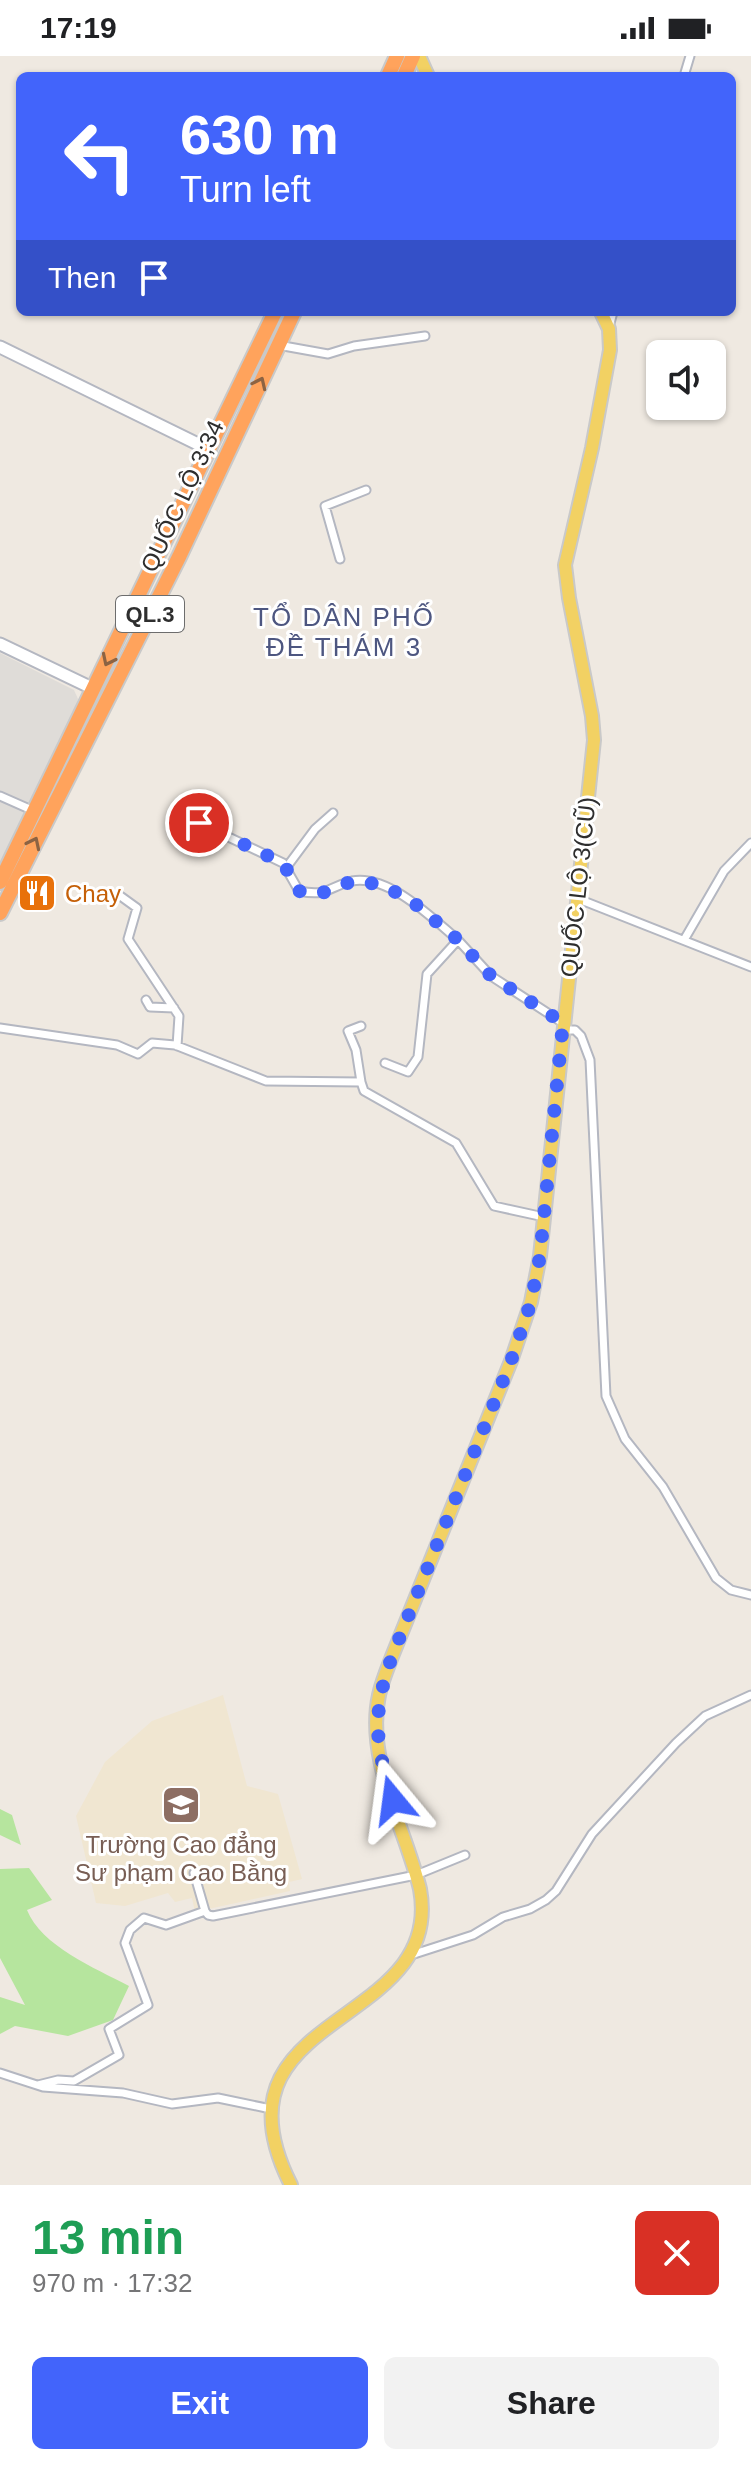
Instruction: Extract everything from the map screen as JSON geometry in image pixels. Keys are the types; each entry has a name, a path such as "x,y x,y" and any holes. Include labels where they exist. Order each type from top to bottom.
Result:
{"highway":[{"name":"QUỐC LỘ 3;34","path":"0,913 164,546 273,316"},
{"name":"QUỐC LỘ 3;34","path":"0,882 34,811 181,554 292,316"},
{"path":"164,546 181,554"}],"main road":[{"name":"QUỐC LỘ 3(CŨ)","path":"291,2185 276,2148 271,2109 275,2087 285,2067 297,2053 379,1988 408,1956 417,1940 423,1918 416,1875 382,1765 377,1734 379,1697 393,1654 524,1323 538,1268 594,740 565,565 595,434 610,350 609,329 603,316"}],"street":[{"path":"609,329 612,316"},
{"path":"278,345 328,354 354,346 425,336"},
{"path":"0,347 210,450"},
{"path":"340,559 325,506 366,490"},
{"path":"0,644 101,692"},
{"path":"0,796 34,811"},
{"path":"286,868 315,829 333,813"},
{"path":"199,823 283,863 299,891 317,895 355,880 385,886 414,903 458,940 491,976 581,1036 590,1060 606,1396 625,1439 663,1487 716,1578 731,1590 751,1595"},
{"path":"684,940 724,871 751,843"},
{"path":"119,895 137,908 128,939 179,1016 177,1046"},
{"path":"576,898 751,967"},
{"path":"385,1063 408,1072 418,1057 427,974 458,940"},
{"path":"146,1000 150,1007 174,1008"},
{"path":"361,1026 348,1031 356,1050 364,1091 456,1143 494,1206 544,1217"},
{"path":"0,1028 117,1045 138,1054 152,1043 177,1046 266,1081 361,1082"},
{"path":"408,1956 473,1935 503,1917 530,1909 546,1900 556,1891 592,1834 676,1743 705,1716 751,1695"},
{"path":"194,1873 205,1911 213,1916 416,1875 465,1855"},
{"path":"38,2085 58,2080 74,2081 119,2055 109,2029 148,2005 125,1943 130,1930 144,1918 166,1925 205,1911"},
{"path":"0,2073 38,2085 123,2093 172,2104 218,2098 271,2109"}],"shaded area":[{"path":"0,653 74,690 78,699 0,870"},
{"name":"Trường Cao đẳng Sư phạm Cao Bằng","path":"223,1695 247,1786 278,1794 302,1879 289,1882 290,1891 195,1912 192,1898 175,1902 168,1893 125,1906 96,1903 76,1816 105,1762 152,1721"}],"green space":[{"path":"0,1809 12,1815 21,1845 0,1835"},
{"path":"29,1868 52,1900 27,1910 44,1935 85,1964 129,1986 113,2020 68,2036 15,2026 0,2034 0,1997 25,2005 0,1958 0,1869"}],"place":[{"name":"Chay","path":"37,893"},
{"name":"Trường Cao đẳng Sư phạm Cao Bằng","path":"181,1805"}],"district":[{"name":"TỔ DÂN PHỐ ĐỀ THÁM 3","path":"344,632"}],"route":[{"path":"199,823 283,863 299,891 317,895 355,880 385,886 414,903 458,940 491,976 563,1023 540,1256 531,1302 511,1361 393,1654 379,1697 377,1734 393,1800"}]}
